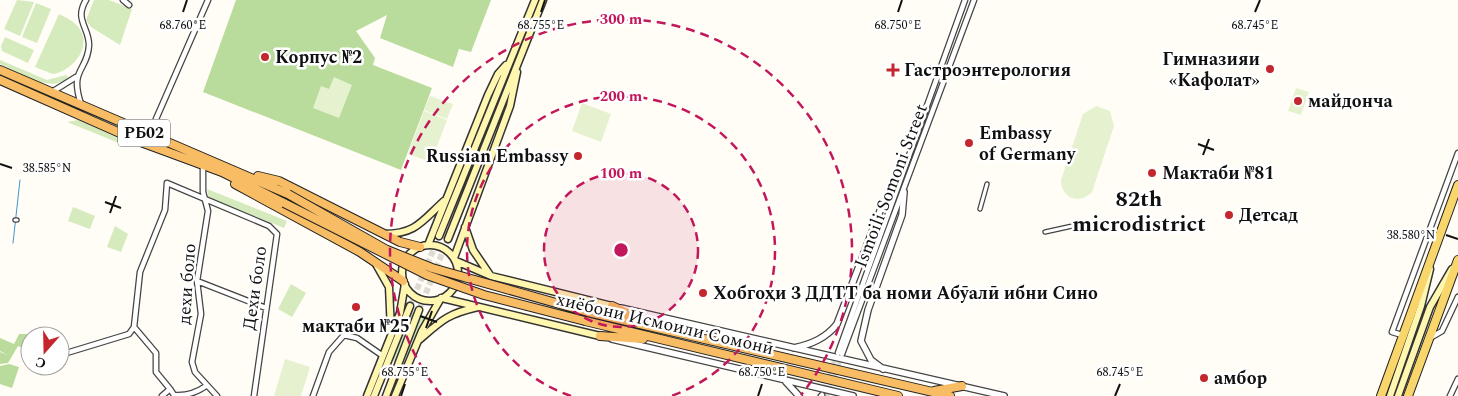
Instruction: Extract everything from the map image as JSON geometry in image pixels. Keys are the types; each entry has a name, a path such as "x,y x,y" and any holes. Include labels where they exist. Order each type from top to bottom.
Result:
{"highway":[{"name":"хиёбони Исмоили Сомонӣ","path":"0,70 288,194 387,250 432,268 588,312 661,328"},
{"name":"РБ02","path":"0,80 215,170 231,182 374,261 404,282"},
{"name":"хиёбони Исмоили Сомонӣ","path":"215,170 427,275 484,294 585,321 898,396"},
{"name":"РБ02","path":"236,171 279,181 384,234 420,247"},
{"path":"612,306 661,328 950,396"},
{"path":"600,336 663,340"},
{"path":"931,392 962,386"}],"main road":[{"path":"439,236 535,0"},
{"path":"448,239 543,0"},
{"path":"428,245 488,96 498,74 510,61"},
{"path":"395,396 417,342 442,298 453,289 457,282 458,268 455,259 510,106 517,65"},
{"path":"1458,186 1458,193"},
{"path":"1380,396 1458,186"},
{"path":"384,234 403,234 418,226 447,198"},
{"path":"465,227 473,250 491,276"},
{"path":"1390,396 1421,306 1436,244"},
{"path":"367,396 402,306 404,282 402,273 407,257 420,247 428,245 443,248 455,259 491,276 612,306"},
{"path":"1408,396 1429,338 1455,281 1458,259"},
{"path":"1398,396 1430,307 1458,259"},
{"path":"374,261 389,287 391,335"},
{"path":"404,282 414,295 420,299 434,300 442,298 482,306 600,336"},
{"path":"374,396 410,306"},
{"path":"417,342 441,320 452,313 482,306"},
{"path":"386,396 419,310"}],"street":[{"path":"81,105 76,77 89,46 81,13 86,0"},
{"path":"123,0 128,5"},
{"path":"149,135 208,0"},
{"name":"Ismoili Somoni Street","path":"965,0 896,187 840,353 879,258 974,0"},
{"path":"51,92 76,77"},
{"path":"927,106 935,109"},
{"path":"1402,336 1392,332 1458,153"},
{"name":"дехи боло","path":"204,166 203,192 208,211 197,282 201,314 192,362 195,372 217,396"},
{"path":"70,352 115,340 129,334 134,327 140,272 164,210 167,183 206,200"},
{"path":"980,209 987,184"},
{"path":"792,348 819,340 831,332 837,324 880,211 888,195 896,187"},
{"path":"885,370 871,360 861,341 868,310 902,215 904,192"},
{"name":"Дехи боло","path":"206,200 274,229 277,234 254,396"},
{"path":"1044,232 1086,223"},
{"path":"873,255 879,258"},
{"path":"197,282 266,308"},
{"path":"1429,338 1442,331 1456,312 1458,297"},
{"path":"612,306 672,318 885,370 1004,396"},
{"path":"134,327 156,354 155,370 174,395 195,394 206,386"},
{"path":"313,396 329,352 344,335 358,338 383,356"},
{"path":"600,336 853,396"},
{"path":"1450,396 1458,379"},
{"path":"785,381 799,396"},
{"path":"162,396 170,389"}],"green space":[{"path":"17,0 34,2 20,36 4,29"},
{"path":"94,0 109,0 132,9 120,45 91,27 86,20"},
{"path":"236,0 491,0 471,52 459,49 453,67 380,38 387,15 356,31 375,58 373,65 432,88 401,170 203,92"},
{"path":"36,3 51,9 37,43 22,37"},
{"path":"59,14 79,28 83,35 84,43 82,50 73,63 60,72 53,74 35,67"},
{"path":"5,37 34,50 28,63 2,51 1,46"},
{"path":"0,60 47,80 66,75 68,77 62,82 54,84 45,83 0,64"},
{"path":"334,77 352,85 339,118 313,108 321,86 329,89"},
{"name":"майдонча","path":"1296,88 1309,92 1301,115 1288,111"},
{"path":"430,96 453,104 447,119 424,110"},
{"path":"582,103 611,114 601,142 572,131"},
{"path":"1096,106 1110,111 1114,126 1092,192 1082,198 1072,198 1064,192 1061,180 1083,114"},
{"path":"424,111 447,120 431,162 408,154"},
{"path":"78,120 120,138 119,143 67,122"},
{"path":"207,189 287,221 284,228 209,198"},
{"path":"73,207 95,216 90,229 68,221"},
{"path":"115,226 128,234 121,252 107,247"},
{"path":"291,284 306,293 292,317 278,309"},
{"path":"398,306 430,318 415,353 406,355 402,363 394,362 389,339"},
{"path":"20,334 20,347 18,346 8,363 0,364 0,352 8,355 0,351 0,338 14,344"},
{"path":"285,359 310,367 301,396 274,396"},
{"path":"9,364 19,367 12,388 0,384 0,366"}],"waterway":[{"path":"13,243 20,180"}],"tunnel":[{"path":"410,306 439,236"},
{"path":"419,310 448,239"},
{"path":"822,395 836,356"},
{"path":"827,396 841,358"}],"place":[{"name":"Корпус №2","path":"265,57"},
{"name":"Гимназияи «Кафолат»","path":"1270,69"},
{"name":"Гастроэнтерология","path":"893,70"},
{"name":"майдонча","path":"1298,101"},
{"name":"Embassy of Germany","path":"969,143"},
{"name":"Russian Embassy","path":"578,156"},
{"name":"Мактаби №81","path":"1152,173"},
{"name":"Детсад","path":"1229,215"},
{"name":"Хобгоҳи 3 ДДТТ ба номи Абӯалӣ ибни Сино","path":"703,293"},
{"name":"мактаби №25","path":"356,307"},
{"name":"амбор","path":"1204,378"}],"district":[{"name":"82th microdistrict","path":"1139,212"}]}
